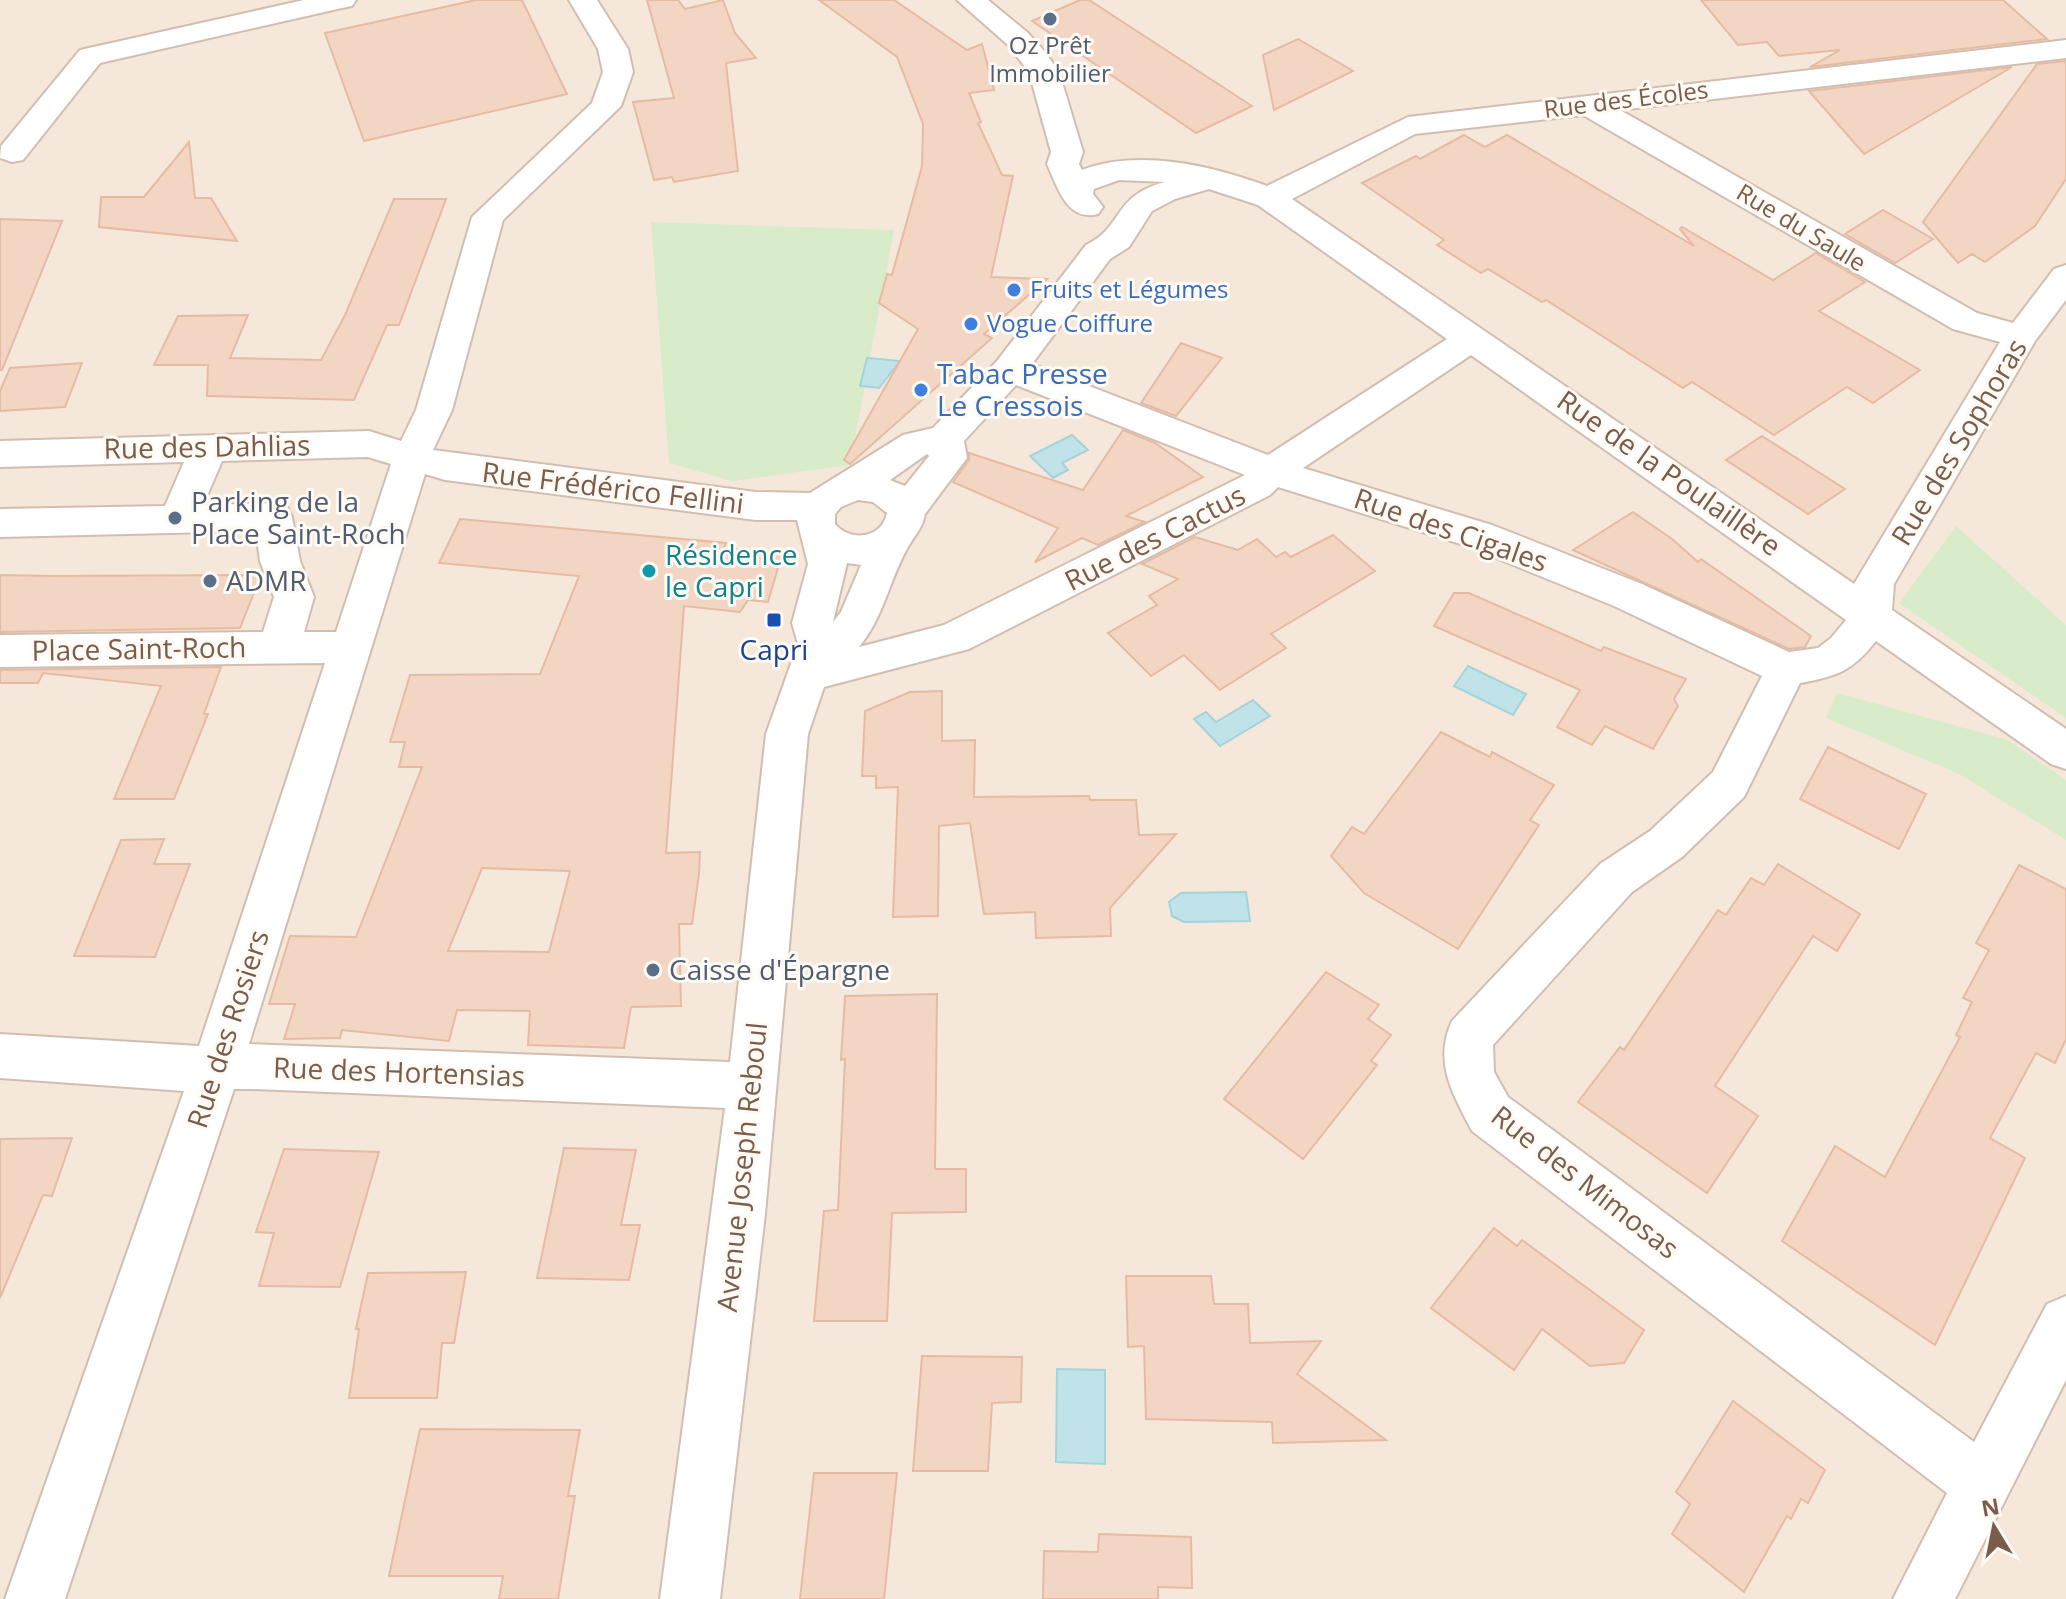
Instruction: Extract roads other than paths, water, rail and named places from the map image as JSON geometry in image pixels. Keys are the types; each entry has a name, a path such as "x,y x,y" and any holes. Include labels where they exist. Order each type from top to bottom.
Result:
{"street":[{"path":"12,153 90,56 342,0"},
{"name":"Rue des Rosiers","path":"35,1599 217,1067 412,456 434,410 488,217 606,106 618,72 613,49 583,0"},
{"path":"971,0 1018,39 1044,72 1067,152 1063,164 1087,204 1117,214 1205,180"},
{"name":"Rue des Écoles","path":"1269,198 1408,126 2066,49"},
{"name":"Rue du Saule","path":"1587,104 1965,321 2021,336"},
{"path":"945,438 948,458 898,526 876,547 857,551 833,546 819,522 825,497 854,486 916,444 945,438 1010,369 1098,252 1114,245 1142,205 1149,190 1143,182 1067,152"},
{"path":"1098,252 1079,184 1090,176 1112,172 1189,173 1205,180 1236,184 1269,198"},
{"name":"Rue de la Poulaillère","path":"1269,198 2066,752"},
{"name":"Rue des Sophoras","path":"1872,616 1874,584 2021,336 2066,276"},
{"name":"Rue des Cactus","path":"812,660 955,638 1257,486 1271,471 1473,338"},
{"name":"Rue des Cigales","path":"1010,369 1271,471 1478,535 1628,595 1786,669"},
{"name":"Rue des Dahlias","path":"0,454 369,444 412,456"},
{"path":"178,519 209,447"},
{"name":"Place Saint-Roch","path":"4,522 46,451"},
{"name":"Rue Frédérico Fellini","path":"412,456 445,467 712,502 783,508 819,522"},
{"path":"812,660 844,636 858,620 898,526 899,500 888,491 873,486 854,486"},
{"name":"Place Saint-Roch","path":"4,522 273,517 280,561 294,597 279,648"},
{"name":"Avenue Joseph Reboul","path":"690,1599 739,1214 787,734 812,660 812,623 828,564 819,522"},
{"path":"1786,669 1828,662 1846,649 1872,616"},
{"name":"Place Saint-Roch","path":"0,651 350,647"},
{"name":"Rue des Mimosas","path":"1786,669 1729,784 1666,844 1616,878 1469,1037 1469,1075 1490,1114 1981,1483"},
{"name":"Rue des Hortensias","path":"0,1056 191,1069 217,1067 751,1086"},
{"path":"1923,1599 2066,1323"}],"water":[{"path":"867,358 900,361 879,388 860,386"},
{"path":"1072,435 1088,450 1062,463 1068,470 1053,478 1030,456"},
{"path":"1468,666 1526,694 1513,715 1454,686"},
{"path":"1253,700 1270,716 1220,746 1194,719 1206,712 1216,722"},
{"path":"1246,892 1250,921 1184,922 1172,916 1169,902 1181,893"},
{"path":"1057,1369 1105,1370 1105,1464 1056,1462"}],"place":[{"name":"Oz Prêt Immobilier","path":"1050,19"},
{"name":"Fruits et Légumes","path":"1014,290"},
{"name":"Vogue Coiffure","path":"971,324"},
{"name":"Tabac Presse Le Cressois","path":"921,390"},
{"name":"Parking de la Place Saint-Roch","path":"175,518"},
{"name":"Résidence le Capri","path":"649,571"},
{"name":"ADMR","path":"210,581"},
{"name":"Capri","path":"774,620"},
{"name":"Caisse d'Épargne","path":"653,970"}]}
